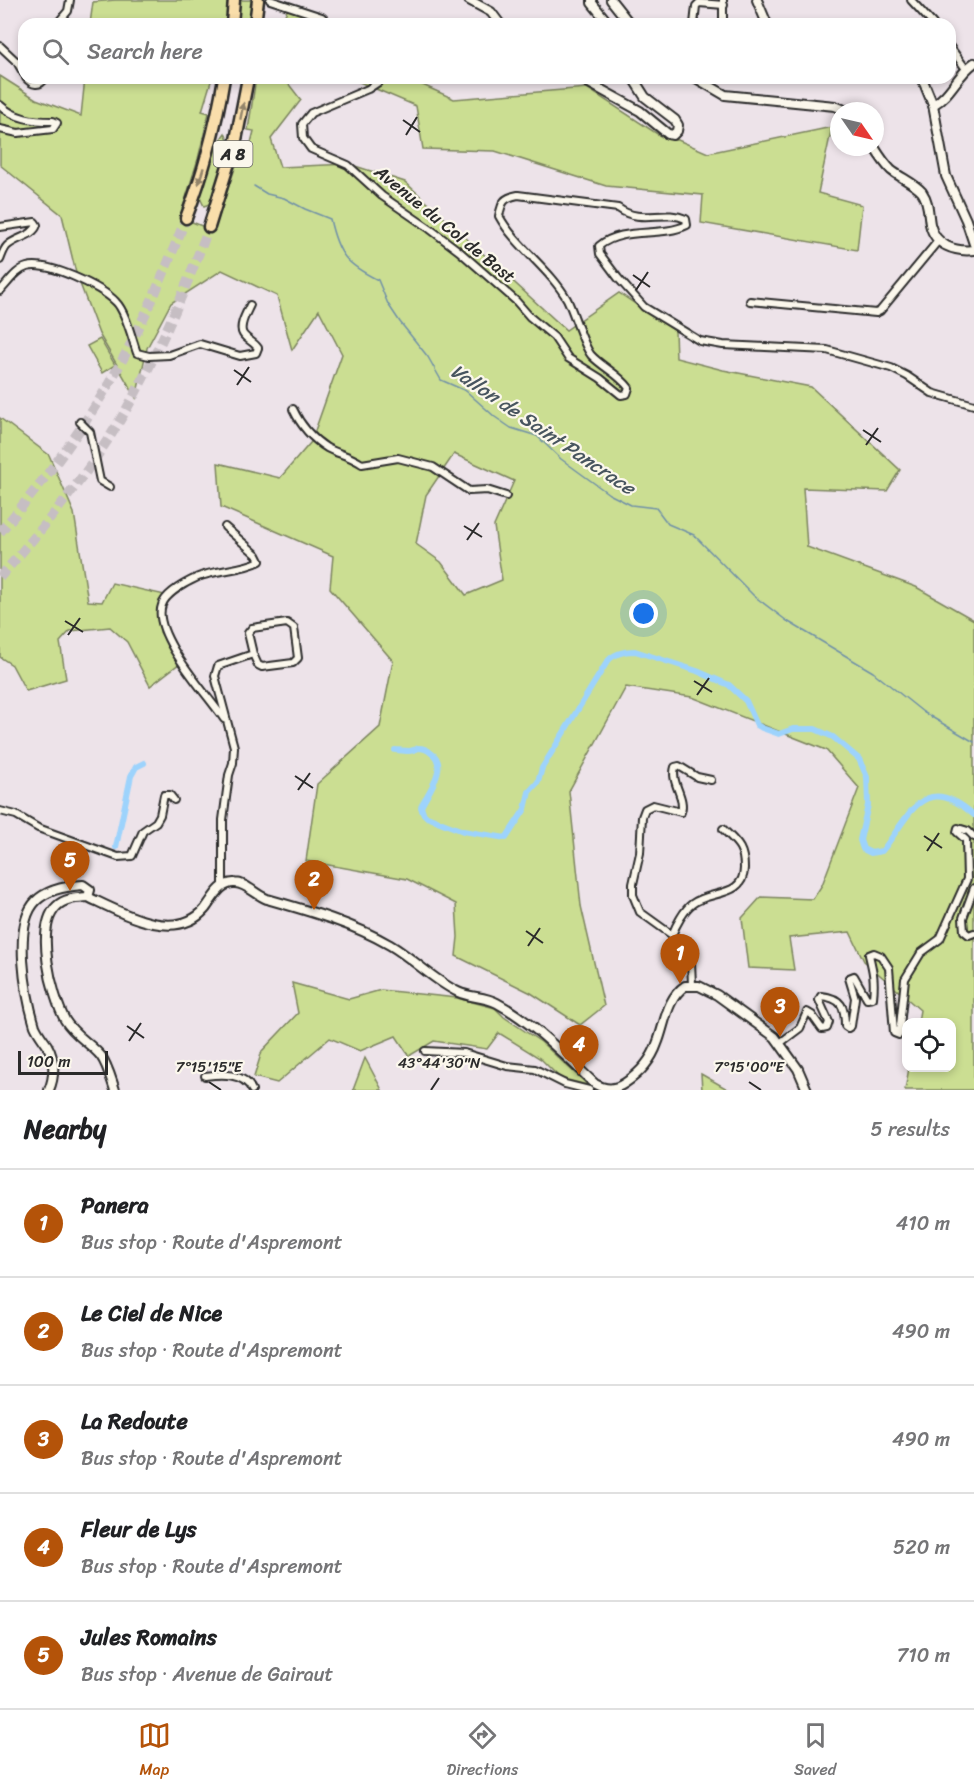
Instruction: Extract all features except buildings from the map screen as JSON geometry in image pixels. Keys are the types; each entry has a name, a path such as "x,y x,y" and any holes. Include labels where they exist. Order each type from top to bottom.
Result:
{"highway":[{"path":"232,18 234,0"},
{"path":"256,18 258,3"},
{"name":"A 8","path":"186,218 198,188 211,143 223,84"},
{"name":"A 8","path":"209,227 236,140 247,84"}],"street":[{"path":"62,18 68,11 70,0"},
{"path":"270,0 324,18"},
{"path":"469,0 490,12 495,18"},
{"path":"592,0 604,18"},
{"path":"611,0 625,18"},
{"path":"758,0 765,18"},
{"path":"911,0 928,18"},
{"path":"695,18 697,4 724,2 723,18"},
{"path":"0,46 18,65"},
{"path":"956,55 966,69"},
{"path":"956,83 966,69 974,63"},
{"name":"Avenue du Col de Bast","path":"376,84 311,113 302,124 303,138 311,148 348,165 382,196 459,251 554,337 568,358 600,378 621,395 627,394 629,388 624,380 590,354 566,298 548,274 505,228 499,216 502,203 510,197 518,195 618,208 626,214 642,218 677,215 686,219 687,225 679,229 645,232 607,240 599,246 600,254 644,307 700,340 723,345 827,350 899,371 932,393 974,405"},
{"path":"591,84 640,111 668,134 673,135 678,126 675,120 645,97 637,84"},
{"path":"706,84 725,95 830,106"},
{"path":"924,84 933,105 946,176 974,244"},
{"path":"933,105 944,99 955,84"},
{"path":"0,105 9,114 20,118 57,123 53,129 18,133 0,129"},
{"path":"880,156 892,171 921,192 928,207 930,225 938,241 958,251 974,250"},
{"path":"0,226 35,222 37,225 36,230 32,233 9,244 0,260"},
{"path":"750,301 862,313 879,312 938,241"},
{"path":"0,291 19,270 28,267 48,266 77,278 116,301 137,353 149,356 169,355 200,344 240,356 256,352 258,348 256,344 243,334 241,329 250,304"},
{"path":"292,410 303,429 328,449 350,456 362,464 398,458 433,467 469,491 487,490 506,496"},
{"path":"80,422 90,432 100,481 110,488"},
{"path":"225,527 257,555 260,561 189,581 166,599 161,613 163,628 174,652 227,724"},
{"path":"287,624 294,628 298,658 293,663 262,667 253,654 248,633 252,628 287,624"},
{"path":"223,886 223,820 234,747 215,676 218,666 253,654"},
{"path":"692,985 691,962 672,935 640,912 633,894 634,878 640,853 642,817 645,809 653,805 681,812 682,804 675,784 675,767 679,766 697,777 711,780"},
{"path":"0,811 16,815 38,828 118,857 132,856 144,831 156,822 160,815 164,795 170,795 174,800"},
{"path":"780,1043 800,1028 807,1012 822,1029 827,1028 828,1019 819,1000 820,996 841,1004 845,1011 845,1026 848,1028 851,1026 855,998 849,978 854,976 867,999 873,998 874,967 869,955 874,953 881,956 889,968 894,1033 899,1035 905,979 921,953 940,939 967,879 966,840 957,832 958,828 968,831 974,837"},
{"path":"672,935 689,905 700,898 733,890 739,886 744,875 742,848 723,829"},
{"path":"115,1090 104,1061 75,1033 66,1020 49,965 46,937 51,914 58,905 65,901 88,897 153,923 171,925 186,922 200,915 223,886 233,882 262,897 352,926 388,944 457,992 487,998 502,1006 547,1040 595,1084 604,1089 615,1089 621,1086 645,1066 658,1043 675,996 685,986 692,985 717,995 768,1032 780,1043 798,1069 807,1090"},
{"path":"50,1090 53,1077 51,1056 33,1019 23,962 24,926 27,913 36,900 51,892 83,885 90,890 88,897"},
{"path":"971,934 964,932 963,918 974,888"},
{"path":"425,1051 464,1053 507,1066 535,1069 561,1082 589,1090"},
{"path":"204,1076 218,1074 242,1078 252,1090"}],"green space":[{"path":"228,0 226,18 91,18 93,2"},
{"path":"239,0 252,0 250,18 237,18"},
{"path":"288,9 317,18 283,18"},
{"path":"0,76 36,99 81,116 84,84 210,84 202,111 209,113 180,217 214,231 238,159 242,160 245,150 249,151 254,131 248,130 255,84 289,84 301,100 271,139 280,167 349,164 405,182 566,330 619,293 675,331 676,358 723,370 811,387 900,470 887,491 803,488 807,547 916,587 974,620 974,1090 905,1090 908,1072 956,1072 956,1018 919,1018 920,1010 864,961 850,932 789,938 794,970 748,968 742,918 761,897 813,899 822,885 859,788 826,750 692,697 626,687 569,791 581,906 604,1006 580,1025 531,993 456,956 458,937 456,904 407,879 306,861 317,784 380,727 393,661 330,588 333,556 221,507 218,463 280,478 311,442 342,354 319,310 292,350 277,296 222,270 171,303 147,348 136,398 99,334 76,273 62,215 0,165","holes":["454,454 514,481 494,526 502,580 466,595 441,562 416,544 426,495"]},
{"path":"364,84 420,84 454,99 587,88 662,137 678,140 708,153 830,127 818,193 862,205 857,250 701,223 703,195 606,186 495,151 423,149 416,106"},
{"path":"225,133 229,142 227,154 212,203 204,206 200,198 217,144"},
{"path":"100,339 115,365 102,373 87,346"},
{"path":"0,418 49,455 74,513 88,601 102,602 112,583 165,595 160,632 180,663 150,686 127,642 110,627 70,631 60,642 66,679 26,691 12,665 0,657"},
{"path":"292,983 349,999 381,990 457,998 495,1008 504,1017 541,1042 588,1085 560,1078 541,1059 499,1033 487,1049 434,1041 409,1056 396,1036 360,1051 330,1038 277,1083 254,1077 262,1051 298,1013"},
{"path":"365,1058 382,1090 353,1090"},
{"path":"701,1074 729,1090 702,1090"}],"waterway":[{"name":"Vallon de Saint Pancrace","path":"254,186 267,194 284,198 330,219 340,250 358,269 378,280 388,304 428,357 441,380 466,391 511,428 537,436 561,459 609,494 631,505 656,508 668,524 694,535 754,596 787,621 873,672 923,712 974,742"},
{"path":"395,750 409,751 422,748 436,758 438,772 421,807 427,817 463,831 506,838 525,809 529,792 538,782 542,768 607,662 620,653 635,651 697,671 729,685 746,701 757,725 762,728 779,734 793,729 815,729 833,737 859,759 867,777 868,805 860,840 863,849 871,853 882,851 910,812 930,797 942,797 957,802 974,815"},
{"path":"116,847 131,776 136,767 144,763"}],"tunnel":[{"path":"0,532 78,433 112,379 165,271 186,218"},
{"path":"0,577 67,497 98,455 126,410 171,320 209,227"}],"place":[{"name":"Jules Romains","path":"70,891"},
{"name":"Le Ciel de Nice","path":"314,910"},
{"name":"Panera","path":"680,984"},
{"name":"La Redoute","path":"780,1037"},
{"name":"Fleur de Lys","path":"579,1075"}]}
